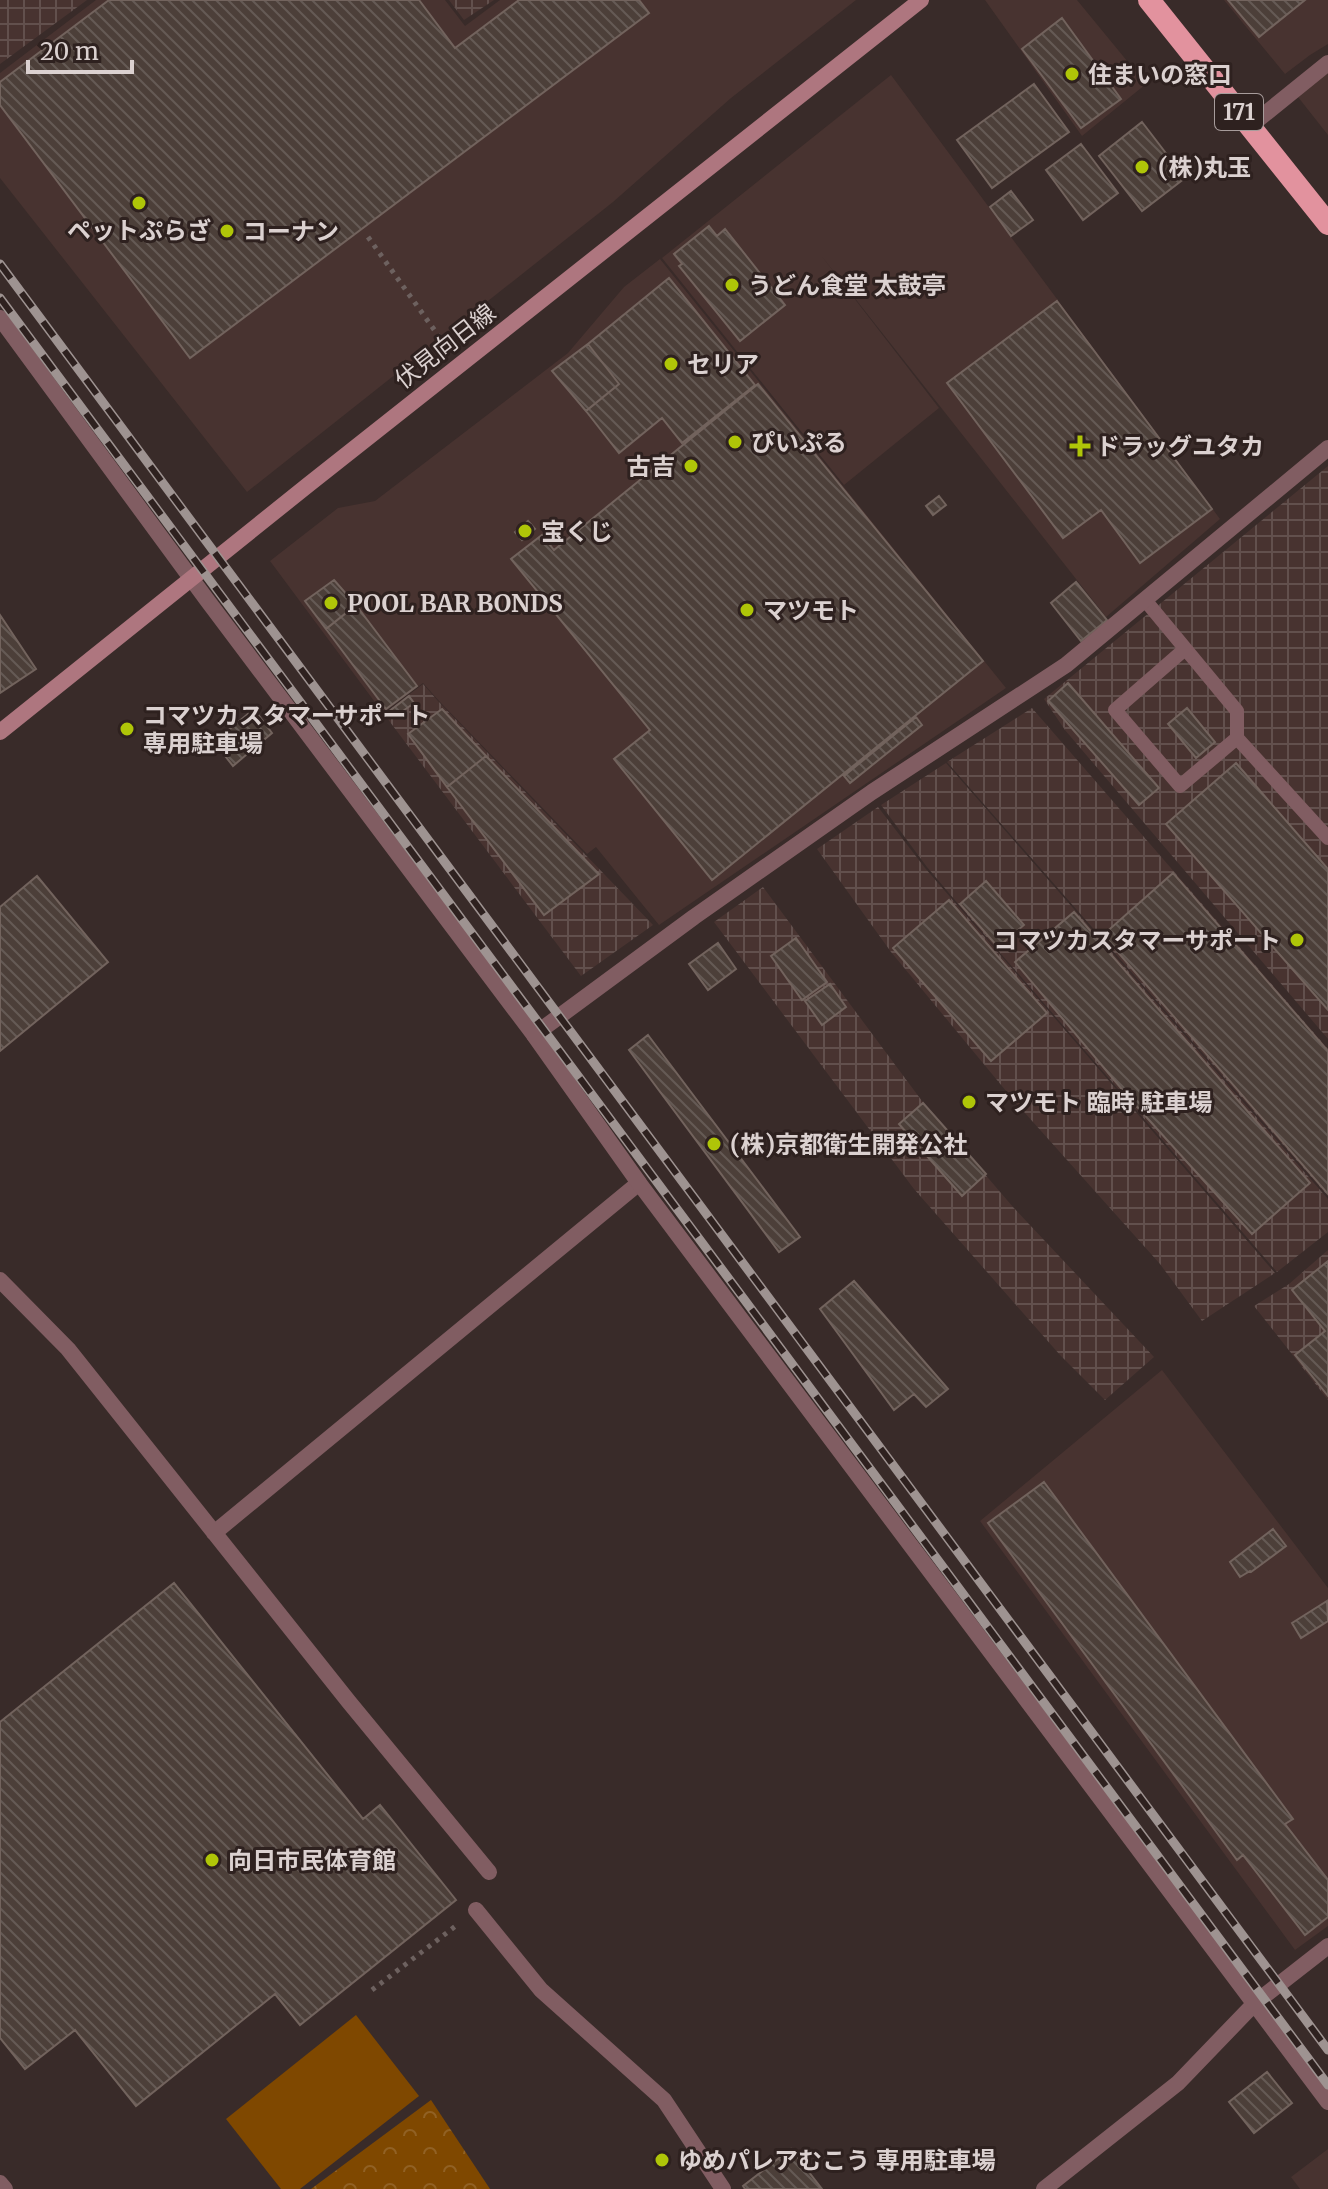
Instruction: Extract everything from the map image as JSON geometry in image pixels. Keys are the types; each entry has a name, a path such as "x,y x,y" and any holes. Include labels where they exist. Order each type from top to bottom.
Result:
{"highway":[{"name":"171","path":"1149,0 1328,224"}],"main road":[{"name":"伏見向日線","path":"0,732 921,0"}],"street":[{"path":"1250,126 1328,63"},
{"path":"0,318 534,1035 639,1183 1328,2102"},
{"path":"534,1035 694,917 872,792 1066,665 1328,448"},
{"path":"214,1533 639,1183"},
{"path":"0,1280 68,1349 349,1702 489,1872"},
{"path":"476,1910 541,1990 664,2100 723,2189"},
{"path":"1044,2189 1178,2083 1255,2003 1328,1946"},
{"path":"0,2183 5,2189"}],"lane":[{"path":"1145,600 1237,711 1237,738 1328,838"},
{"path":"1185,649 1115,710 1180,786 1237,738"}],"path":[{"path":"368,237 448,349"},
{"path":"372,1990 476,1910"}],"shaded area":[{"path":"0,0 87,0 0,64"},
{"path":"96,0 445,0 465,26 500,0 856,0 731,98 613,202 247,492 0,178 0,73"},
{"path":"449,0 494,0 464,20"},
{"path":"985,0 1077,0 1146,84 1082,136"},
{"path":"1224,0 1328,0 1328,44 1285,74"},
{"path":"1328,71 1328,135 1298,97"},
{"path":"891,75 1220,519 1106,617 820,254 939,408 844,485 662,258"},
{"path":"660,259 1006,688 659,925 596,847 587,854 423,683 383,713 270,561 338,508 375,501 568,353 624,287"},
{"path":"1328,466 1328,1039 1065,730 1044,699"},
{"path":"423,684 653,925 581,976 384,714"},
{"path":"1032,708 1328,1049 1328,1196 947,762"},
{"path":"946,763 1328,1199 1328,1232 1277,1272 976,925 927,867 881,805"},
{"path":"878,807 925,868 1275,1273 1202,1321 1160,1264 1016,1103 891,952 817,849"},
{"path":"763,887 922,1101 1013,1207 1154,1357 1105,1400 1060,1355 914,1189 714,922"},
{"path":"1328,1250 1328,1400 1254,1306 1289,1284"},
{"path":"1162,1370 1328,1588 1328,1926 1295,1950 980,1521"},
{"path":"1328,2149 1328,2189 1300,2189 1291,2177"}],"green space":[{"path":"356,2015 419,2096 300,2189 281,2189 226,2119"},
{"path":"431,2100 490,2189 311,2189"}],"building":[{"name":"コーナン","path":"109,0 419,0 455,48 519,0 639,0 649,13 190,358 0,105 0,82"},
{"path":"1228,0 1305,0 1259,37"},
{"name":"住まいの窓口","path":"1062,18 1121,99 1081,128 1022,49"},
{"path":"1034,84 1069,132 992,188 957,140"},
{"name":"(株)丸玉","path":"1142,122 1185,178 1142,211 1099,156"},
{"path":"1081,144 1118,193 1083,220 1046,170"},
{"path":"1011,191 1033,220 1011,236 990,207"},
{"name":"うどん食堂 太鼓亭","path":"709,226 717,236 725,229 785,305 740,341 679,266 682,264 674,254"},
{"name":"セリア","path":"669,278 755,385 682,443 662,418 619,453 586,411 619,384 588,344"},
{"name":"ドラッグユタカ","path":"1057,301 1212,509 1140,563 1101,510 1063,538 947,383"},
{"path":"588,344 619,384 586,411 552,371"},
{"name":"マツモト","path":"758,384 983,661 712,880 614,759 650,730 511,559 542,535 554,550"},
{"path":"939,496 946,505 933,515 926,506"},
{"name":"宝くじ","path":"528,521 535,529 522,540 515,532"},
{"name":"POOL BAR BONDS","path":"334,580 356,605 326,629 305,601"},
{"path":"1076,582 1107,620 1081,641 1051,603"},
{"path":"356,605 417,686 386,709 326,629"},
{"path":"0,615 36,669 0,693"},
{"path":"1068,683 1159,788 1139,805 1048,701"},
{"path":"409,696 414,703 392,719 387,713"},
{"path":"1187,708 1215,742 1196,758 1168,724"},
{"path":"254,709 272,733 233,766 214,742"},
{"path":"442,709 486,756 447,787 408,734"},
{"path":"916,717 922,725 850,783 844,776"},
{"path":"486,756 599,874 544,915 447,787"},
{"name":"コマツカスタマーサポート","path":"1236,763 1328,869 1328,1010 1166,824"},
{"path":"1173,873 1328,1051 1328,1194 1103,935"},
{"path":"37,876 108,962 0,1051 0,907"},
{"path":"986,881 1024,925 998,947 960,904"},
{"path":"949,900 1047,1013 991,1061 893,948"},
{"path":"1074,912 1310,1183 1252,1234 1131,1100 1015,962"},
{"path":"796,938 827,982 802,1000 771,956"},
{"path":"718,943 736,969 708,990 689,964"},
{"path":"830,984 846,1007 822,1025 805,1001"},
{"name":"(株)京都衛生開発公社","path":"648,1035 800,1237 779,1252 629,1050"},
{"path":"923,1103 986,1174 962,1196 899,1124"},
{"path":"1328,1261 1328,1396 1295,1355 1325,1331 1292,1290"},
{"path":"854,1281 948,1389 926,1407 914,1394 894,1410 820,1309"},
{"path":"1044,1482 1293,1819 1285,1824 1328,1880 1328,1917 1305,1935 1243,1855 1237,1860 988,1523"},
{"path":"1273,1529 1286,1546 1240,1577 1230,1562"},
{"name":"向日市民体育館","path":"174,1583 363,1819 380,1805 456,1900 300,2025 275,1994 136,2106 75,2030 25,2069 0,2038 0,1722"},
{"path":"1327,1601 1328,1621 1301,1638 1292,1623"},
{"path":"1267,2072 1292,2103 1254,2133 1229,2102"},
{"path":"791,2149 822,2189 745,2189 743,2186"}],"railway":[{"path":"0,264 1328,2050"},
{"path":"0,298 1328,2085"}],"place":[{"name":"住まいの窓口","path":"1072,74"},
{"name":"(株)丸玉","path":"1142,167"},
{"name":"ペットぷらざ","path":"139,203"},
{"name":"コーナン","path":"227,231"},
{"name":"うどん食堂 太鼓亭","path":"732,285"},
{"name":"セリア","path":"671,364"},
{"name":"ぴいぷる","path":"735,442"},
{"name":"ドラッグユタカ","path":"1080,446"},
{"name":"古吉","path":"691,466"},
{"name":"宝くじ","path":"525,531"},
{"name":"POOL BAR BONDS","path":"331,603"},
{"name":"マツモト","path":"747,610"},
{"name":"コマツカスタマーサポート 専用駐車場","path":"127,729"},
{"name":"コマツカスタマーサポート","path":"1297,940"},
{"name":"マツモト 臨時 駐車場","path":"969,1102"},
{"name":"(株)京都衛生開発公社","path":"714,1144"},
{"name":"向日市民体育館","path":"212,1860"},
{"name":"ゆめパレアむこう 専用駐車場","path":"662,2160"}]}
